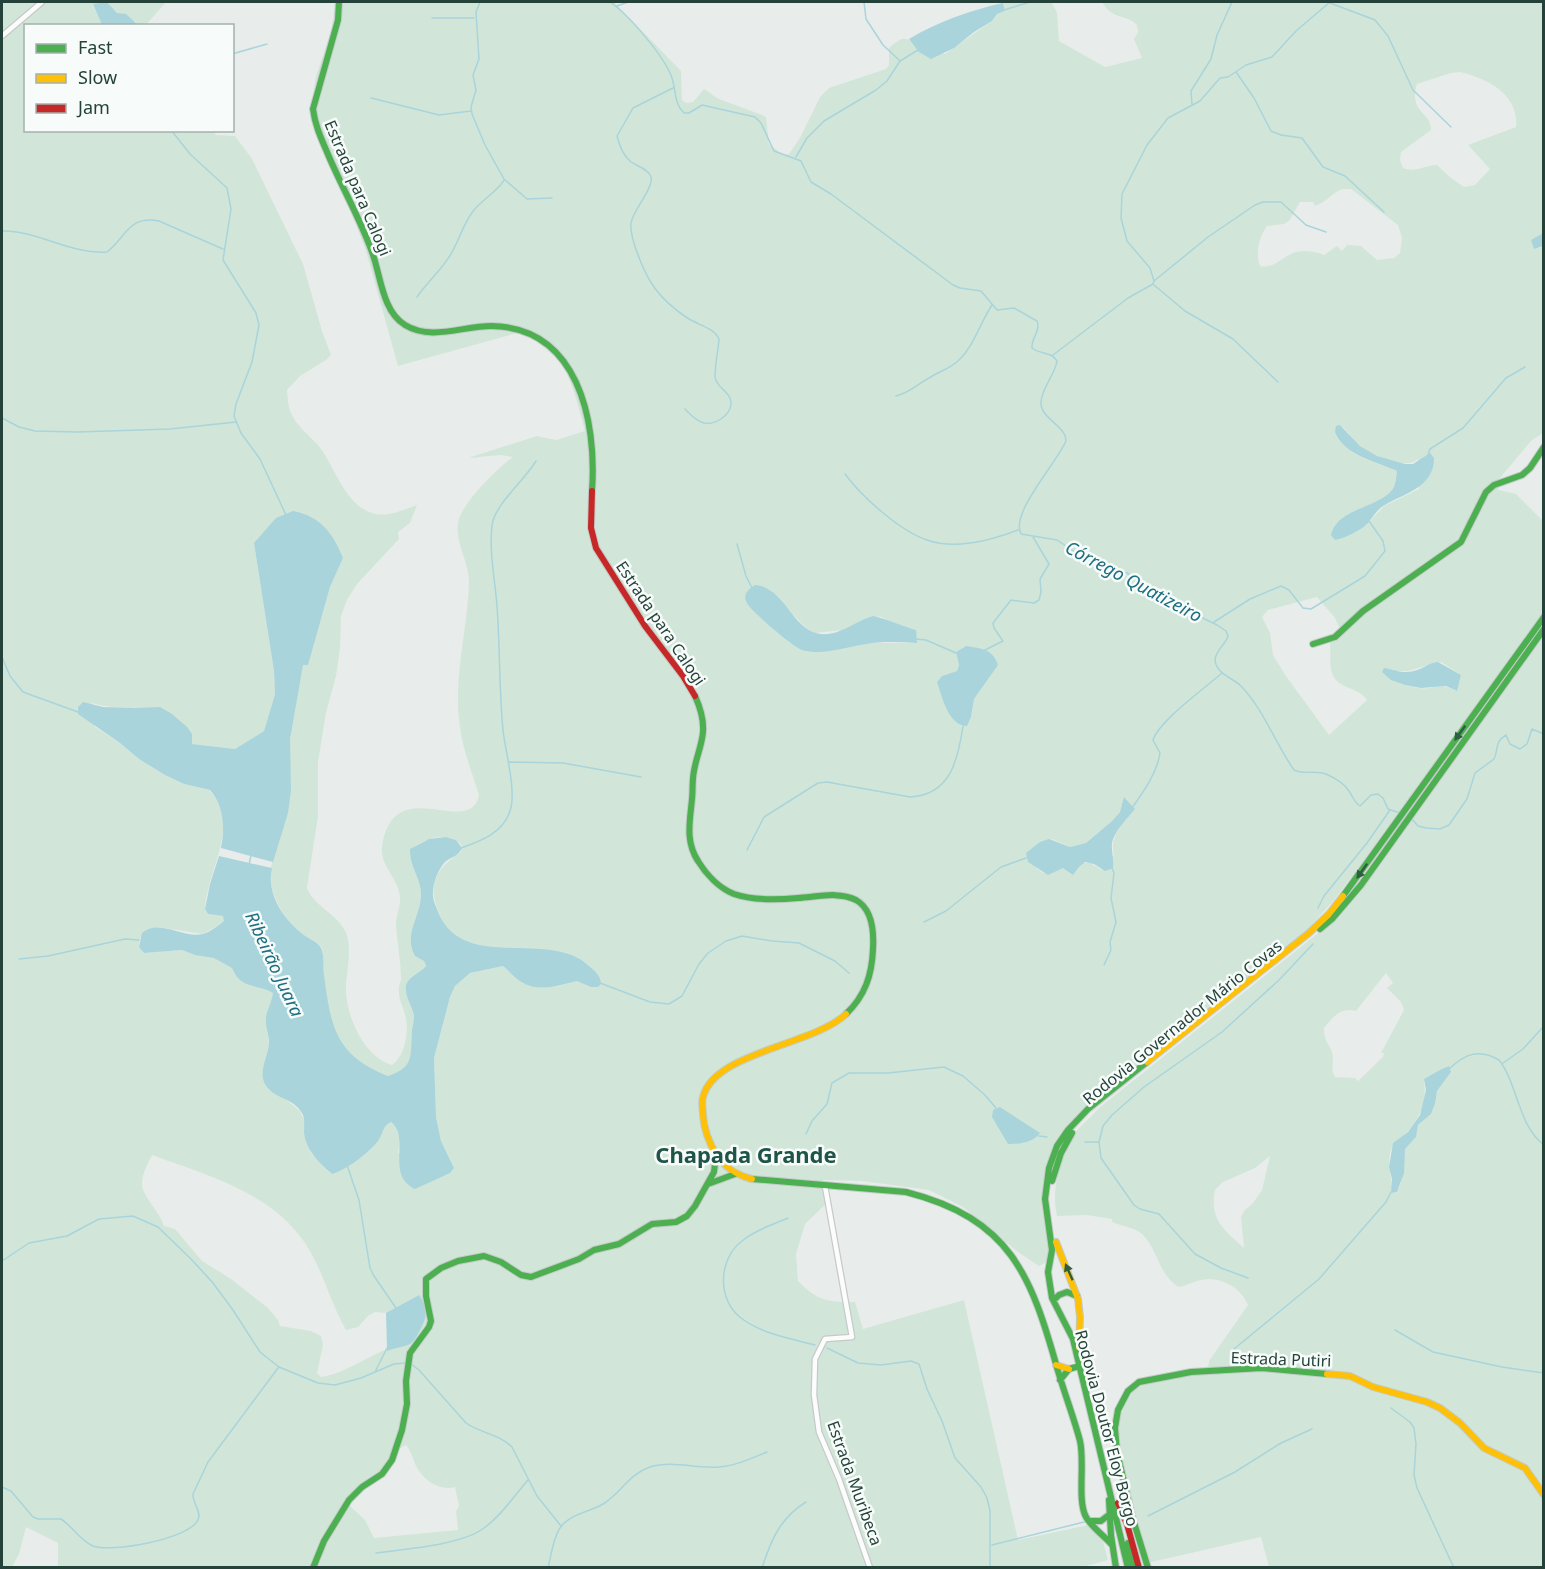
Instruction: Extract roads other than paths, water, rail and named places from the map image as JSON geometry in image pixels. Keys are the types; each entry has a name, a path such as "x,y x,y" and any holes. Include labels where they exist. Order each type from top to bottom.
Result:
{"main road":[{"name":"Estrada para Calogi","path":"339,2 338,20 313,110 314,120 337,177 371,246 391,312 406,326 433,333 481,326 532,332 553,346 571,370 585,409 594,462 591,532 602,557 625,596 654,638 682,672 703,717 704,741 693,770 688,830 690,849 699,864 725,890 744,896 794,899 834,894 848,896 862,904 870,916 873,933 872,966 858,1004 845,1016 810,1036 744,1059 719,1073 704,1088 702,1102 704,1129 716,1155 735,1174"},
{"path":"1313,644 1335,637 1363,611 1461,542 1486,492 1494,485 1522,476 1544,447"},
{"name":"Rodovia Governador Mário Covas","path":"1072,1126 1088,1109 1309,933 1329,914 1544,617"},
{"name":"Rodovia Governador Mário Covas","path":"1134,1568 1082,1366 1078,1338 1080,1314 1077,1296 1071,1274 1057,1248 1050,1205 1051,1186 1057,1162 1074,1129 1110,1096 1197,1029 1332,919 1362,885 1544,629"},
{"name":"Rodovia Doutor Eloy Borgo","path":"1072,1126 1057,1146 1049,1168 1045,1192 1046,1217 1052,1250 1048,1272 1054,1300 1073,1340 1082,1366 1128,1568"},
{"path":"313,1568 324,1541 349,1500 362,1486 382,1474 392,1460 402,1430 407,1404 406,1381 410,1353 431,1321 426,1296 426,1279 450,1265 484,1256 531,1278 594,1250 619,1244 652,1224 675,1222 687,1216 695,1206 714,1172 716,1155"},
{"path":"708,1184 735,1174 801,1185 900,1190 949,1205 980,1225 1010,1253 1034,1289 1082,1447 1084,1514 1113,1545"},
{"path":"1054,1300 1059,1294 1067,1292 1077,1296"},
{"path":"1056,1365 1069,1369 1082,1366"},
{"name":"Estrada Putiri","path":"1148,1568 1132,1516 1117,1452 1115,1428 1121,1403 1131,1387 1139,1382 1191,1372 1262,1368 1350,1376 1373,1387 1427,1402 1440,1408 1460,1424 1484,1448 1525,1468 1544,1495"},
{"path":"1060,1380 1069,1369"},
{"path":"1111,1492 1110,1514 1116,1568"},
{"name":"Rodovia Governador Mário Covas","path":"1118,1503 1124,1515 1139,1568"},
{"path":"1089,1521 1101,1521 1110,1514"}],"street":[{"path":"2,36 42,2"},
{"name":"Estrada Muribeca","path":"825,1186 852,1337 825,1339 815,1359 814,1395 819,1432 839,1479 870,1568"}],"water":[{"path":"107,2 117,13 126,14 137,24 102,24 93,4"},
{"path":"1003,3 1005,11 997,14 992,21 954,48 931,59 919,52 909,39 954,17"},
{"path":"1543,233 1543,246 1534,249 1531,240"},
{"path":"1340,425 1360,446 1377,456 1405,464 1413,464 1430,453 1434,458 1433,468 1423,483 1383,506 1361,529 1335,540 1331,535 1341,519 1377,501 1392,490 1397,471 1362,457 1345,447 1335,432 1336,426"},
{"path":"293,511 318,521 330,533 343,558 330,587 308,665 303,665 290,739 291,790 288,813 273,862 221,848 223,833 221,810 210,790 184,784 139,759 78,714 78,707 83,702 103,707 160,707 187,727 192,734 192,744 235,749 264,731 275,694 274,671 254,543 276,518"},
{"path":"755,585 773,592 800,623 816,633 838,632 873,616 916,630 917,643 878,642 826,652 802,650 775,630 749,606 745,596"},
{"path":"966,646 990,652 998,665 974,699 967,726 960,725 950,716 937,682 942,676 957,671 959,665 956,652"},
{"path":"1438,662 1461,675 1457,691 1446,686 1421,688 1405,685 1391,680 1382,672 1384,668 1410,672"},
{"path":"1124,797 1135,809 1113,838 1113,868 1105,871 1094,864 1085,862 1073,875 1063,868 1048,875 1028,862 1026,853 1040,842 1049,839 1070,847 1086,843 1120,812"},
{"path":"446,837 456,840 462,848 440,868 435,880 433,895 439,914 451,931 468,941 487,946 553,950 572,956 589,966 600,979 601,984 598,987 591,987 577,981 542,988 535,987 521,982 503,966 470,973 455,986 450,997 434,1058 436,1117 441,1141 454,1168 450,1173 415,1189 406,1183 399,1166 399,1137 397,1129 391,1122 386,1125 378,1141 368,1151 351,1165 332,1174 318,1161 307,1145 304,1117 300,1110 271,1091 264,1082 263,1070 269,1042 266,1016 273,993 245,983 240,980 232,968 214,958 182,950 144,953 139,947 142,933 149,929 164,928 188,934 203,934 224,921 223,916 208,914 205,909 219,856 272,868 271,886 277,903 293,926 321,948 330,1010 339,1037 346,1049 357,1059 388,1076 403,1069 409,1059 414,1017 406,994 406,985 426,966 424,961 415,956 411,941 421,890 411,862 410,849 429,839"},
{"path":"1449,1066 1451,1072 1437,1091 1431,1114 1418,1125 1416,1137 1405,1149 1404,1173 1397,1192 1391,1193 1392,1179 1389,1167 1393,1143 1408,1132 1420,1115 1426,1090 1424,1079"},
{"path":"1000,1107 1040,1133 1030,1141 1008,1144 992,1117 993,1110"},
{"path":"419,1295 426,1314 417,1335 410,1344 387,1351 386,1313"}],"waterway":[{"path":"480,2 476,12 479,59 473,75 476,90 471,107 472,114 485,145 504,179 527,199 552,198"},
{"name":"Córrego Quatizeiro","path":"610,2 636,26 662,59 672,78 678,105 684,113 689,113 702,105 755,117 761,123 774,151 801,161 811,182 831,194 953,285 981,291 997,310 1014,308 1037,321 1038,328 1032,348 1052,356 1057,361 1042,397 1042,408 1048,418 1065,435 1066,441 1028,501 1019,525 1021,534 1057,540 1081,556 1127,573 1180,607 1226,631 1228,636 1217,654 1216,665 1249,695 1294,770 1322,773 1333,777 1345,786 1360,806 1371,795 1378,794 1383,798 1388,809 1400,813"},
{"path":"617,6 628,2"},
{"path":"864,2 866,19 883,45 899,60"},
{"path":"1004,10 1030,2"},
{"path":"1192,105 1191,91 1211,59 1217,35 1232,2"},
{"path":"1154,281 1150,268 1127,241 1121,218 1122,194 1147,145 1168,118 1200,101 1220,78 1228,77 1246,65 1272,57 1296,31 1330,2"},
{"path":"1330,3 1375,20 1388,36 1413,90 1451,127"},
{"path":"432,18 474,18"},
{"path":"234,53 267,44"},
{"path":"796,157 807,138 824,121 876,90 887,81 900,61 918,50"},
{"path":"1236,72 1254,98 1271,131 1302,138 1323,167 1345,176 1384,212"},
{"path":"673,88 633,108 617,136 628,159 648,172 651,177 649,187 631,223 635,245 649,279 655,289 679,312 710,329 719,339 715,377 731,400 730,408 721,419 713,423 698,421 685,409"},
{"path":"371,98 439,115 471,111"},
{"name":"Ribeirão Juara","path":"173,132 190,154 227,188 231,209 223,260 256,313 259,325 252,362 236,404 234,416 241,433 260,459 286,515"},
{"path":"417,297 448,258 477,206 504,180"},
{"path":"1053,355 1128,298 1153,284 1208,237 1255,205 1263,202 1281,202 1306,225 1326,232"},
{"path":"2,231 28,234 80,250 107,252 134,224 149,220 159,221 223,249"},
{"path":"1154,285 1185,311 1233,339 1278,382"},
{"path":"896,396 958,361 964,355 992,305"},
{"path":"1428,455 1430,449 1463,428 1506,378 1525,367"},
{"path":"2,418 19,427 35,431 78,432 170,429 236,422"},
{"path":"461,848 497,831 507,819 512,803 502,715 491,535 494,517 536,461"},
{"path":"845,474 882,512 916,536 927,540 961,544 985,540 1018,530"},
{"path":"1214,622 1250,599 1281,586 1289,590 1303,608 1311,609 1365,576 1385,551 1383,541 1369,521"},
{"path":"985,650 1003,641 993,623 1011,600 1034,603 1039,600 1040,579 1049,564 1033,537"},
{"path":"737,544 746,576 752,588"},
{"path":"915,639 926,640 956,653"},
{"path":"2,657 10,676 23,692 78,712"},
{"path":"1132,808 1156,768 1160,753 1153,740 1157,732 1173,714 1222,673"},
{"path":"747,850 764,817 818,783 827,782 910,797 924,795 935,790 950,773 955,762 963,726"},
{"name":"Córrego Quatizeiro","path":"1412,819 1418,826 1426,828 1440,829 1449,825 1467,799 1475,773 1494,759 1498,743 1502,738 1506,735 1510,744 1520,749 1527,744 1532,729 1544,734"},
{"path":"509,762 563,763 641,777"},
{"path":"1318,908 1324,896 1367,843 1390,810"},
{"name":"Ribeirão Juara","path":"249,865 251,855"},
{"path":"924,922 946,911 1001,867 1026,858"},
{"path":"1104,965 1111,950 1110,942 1116,922 1111,898 1114,873 1111,866"},
{"path":"600,983 650,1002 669,1004 682,996 699,964 708,953 726,941 742,936 799,943 835,961 849,973"},
{"path":"19,959 48,956 125,939 139,940"},
{"path":"1248,1278 1221,1268 1195,1254 1159,1214 1134,1205 1101,1158 1099,1142 1103,1126 1112,1115 1144,1087 1222,1032 1279,980 1313,944"},
{"path":"1503,1063 1523,1049 1544,1026"},
{"path":"1449,1069 1472,1054 1485,1054 1499,1060 1510,1081 1523,1116 1535,1137 1544,1145"},
{"path":"806,1134 812,1121 827,1104 832,1083 849,1073 888,1073 944,1067 963,1076 996,1108"},
{"path":"1039,1136 1047,1137"},
{"path":"1085,1142 1098,1142"},
{"name":"Ribeirão Juara","path":"347,1165 359,1200 370,1268 396,1308"},
{"path":"1234,1349 1319,1279 1386,1202 1391,1192"},
{"path":"2,1261 29,1243 67,1236 99,1219 133,1216 158,1227 191,1259 213,1283 260,1352 279,1367 318,1383 335,1385 361,1378 394,1364 406,1363"},
{"path":"788,1218 752,1234 734,1249 725,1269 724,1290 733,1310 749,1323 776,1335 815,1345"},
{"path":"1395,1330 1433,1352 1502,1367 1544,1373"},
{"name":"Ribeirão Juara","path":"375,1372 387,1348"},
{"path":"827,1348 858,1363 881,1365 911,1361 919,1364 955,1458 981,1487 987,1498 990,1511 990,1568"},
{"name":"Ribeirão Juara","path":"411,1364 466,1423 501,1439 512,1447 537,1496 561,1526"},
{"path":"2,1487 11,1491 33,1517 61,1519 84,1541 93,1546 102,1548 132,1546 180,1533 192,1527 198,1520 199,1514 193,1494 208,1462 278,1368"},
{"path":"1391,1408 1410,1422 1414,1428 1416,1444 1414,1475 1417,1488 1454,1568"},
{"path":"1148,1516 1235,1472 1281,1443 1312,1429"},
{"path":"548,1568 552,1547 564,1523 574,1516 603,1504 643,1470 667,1464 725,1466 767,1452"},
{"path":"376,1553 433,1545 474,1534 496,1518 528,1480"},
{"path":"762,1568 778,1530 789,1515 806,1502"},
{"path":"992,1545 1084,1522"}],"district":[{"name":"Chapada Grande","path":"746,1154"}]}
